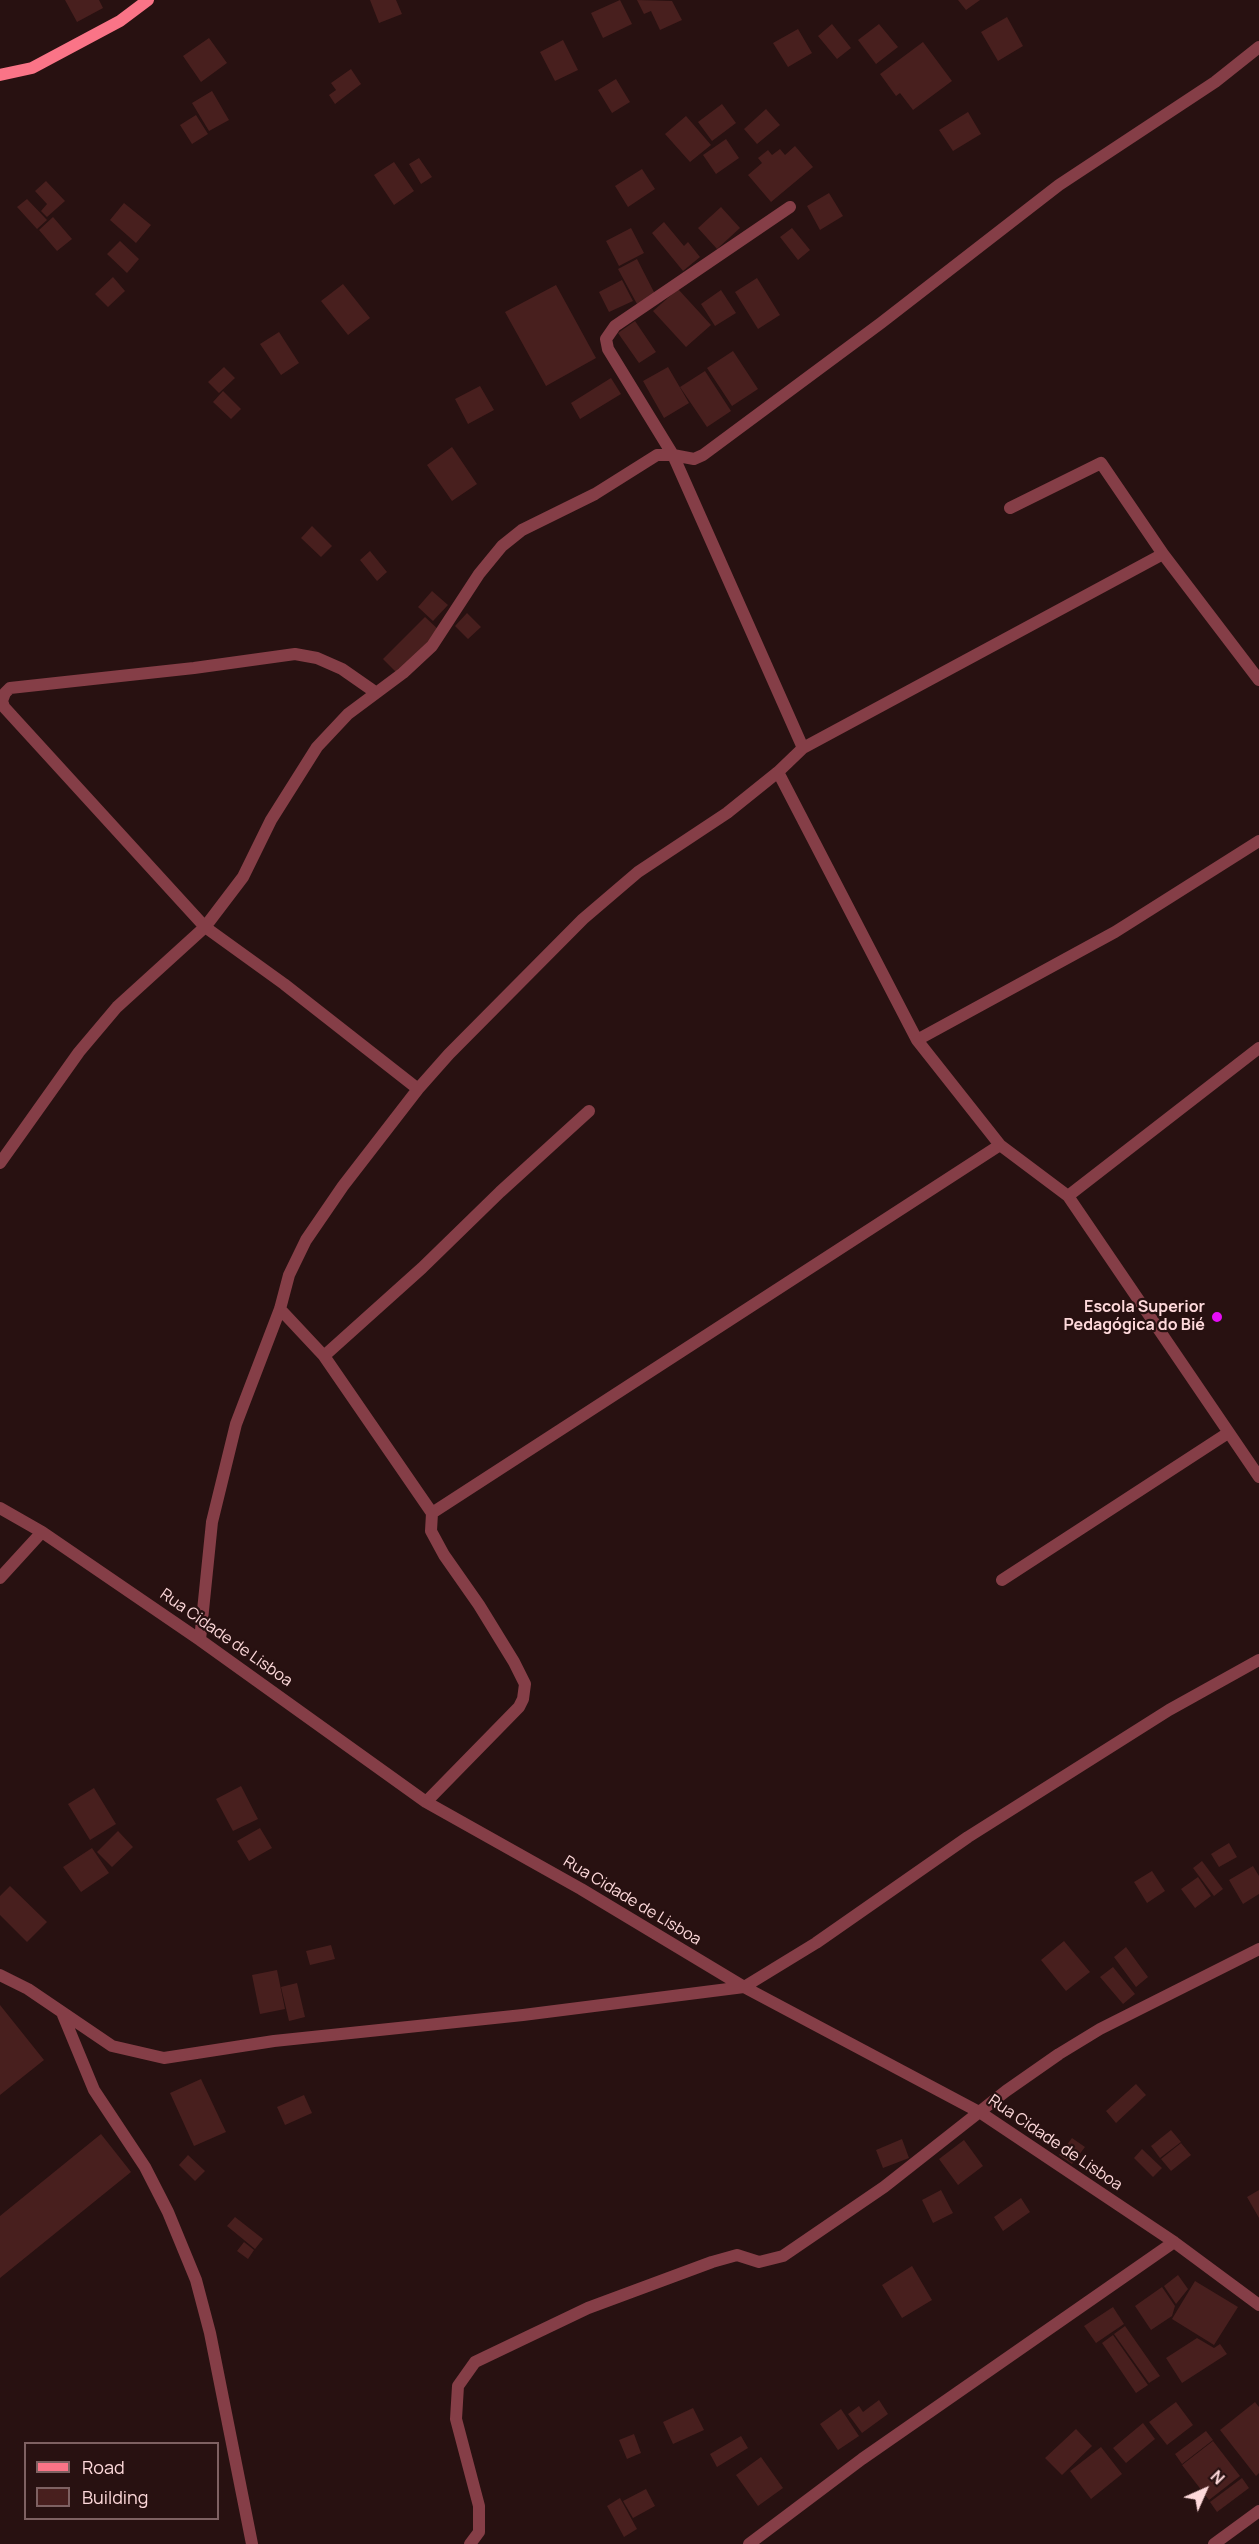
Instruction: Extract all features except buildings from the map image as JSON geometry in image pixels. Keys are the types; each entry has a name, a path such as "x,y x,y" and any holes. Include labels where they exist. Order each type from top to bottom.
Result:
{"street":[{"path":"0,75 32,68 120,21 148,0"},
{"path":"0,1163 79,1052 117,1007 205,927 243,877 271,820 317,747 348,714 375,692 404,673 432,646 479,574 502,546 515,536 595,494 657,455 694,459 703,455 881,323 1059,185 1215,82 1259,47"},
{"path":"790,207 615,326 606,339 608,349 673,455 803,748"},
{"path":"1010,508 1101,463 1162,554 1259,680"},
{"path":"200,1640 212,1522 236,1424 280,1309 289,1275 306,1240 343,1186 418,1089 449,1054 583,919 638,872 727,813 778,772 803,748 1162,554"},
{"path":"375,692 342,669 317,658 295,654 194,668 10,688 2,701 4,707 205,927 284,984 418,1089"},
{"path":"778,772 917,1040 1000,1145 1068,1196 1259,1478"},
{"path":"917,1040 1115,932 1259,842"},
{"path":"1068,1196 1259,1048"},
{"path":"324,1356 422,1268 589,1111"},
{"path":"432,1513 1000,1145"},
{"path":"280,1309 324,1356 432,1513 431,1531 444,1555 479,1605 525,1684 523,1699 519,1707 426,1802"},
{"path":"1002,1580 1228,1433"},
{"name":"Rua Cidade de Lisboa","path":"0,1508 42,1532 200,1640 426,1802 581,1889 744,1986 981,2113 1174,2242 1259,2305"},
{"path":"0,1578 42,1532"},
{"path":"0,1975 28,1989 112,2046 164,2058 274,2041 523,2015 744,1986 816,1943 968,1838 1169,1710 1259,1660"},
{"path":"470,2544 479,2532 480,2506 456,2419 458,2386 475,2362 588,2308 712,2262 737,2255 759,2262 783,2256 884,2187 981,2113 1006,2091 1059,2054 1100,2029 1259,1949"},
{"path":"63,2014 94,2090 145,2167 168,2212 196,2280 210,2333 252,2544"},
{"path":"749,2544 862,2459 1174,2242"},
{"path":"1214,2544 1259,2511"}],"place":[{"name":"Escola Superior Pedagógica do Bié","path":"1217,1317"}]}
